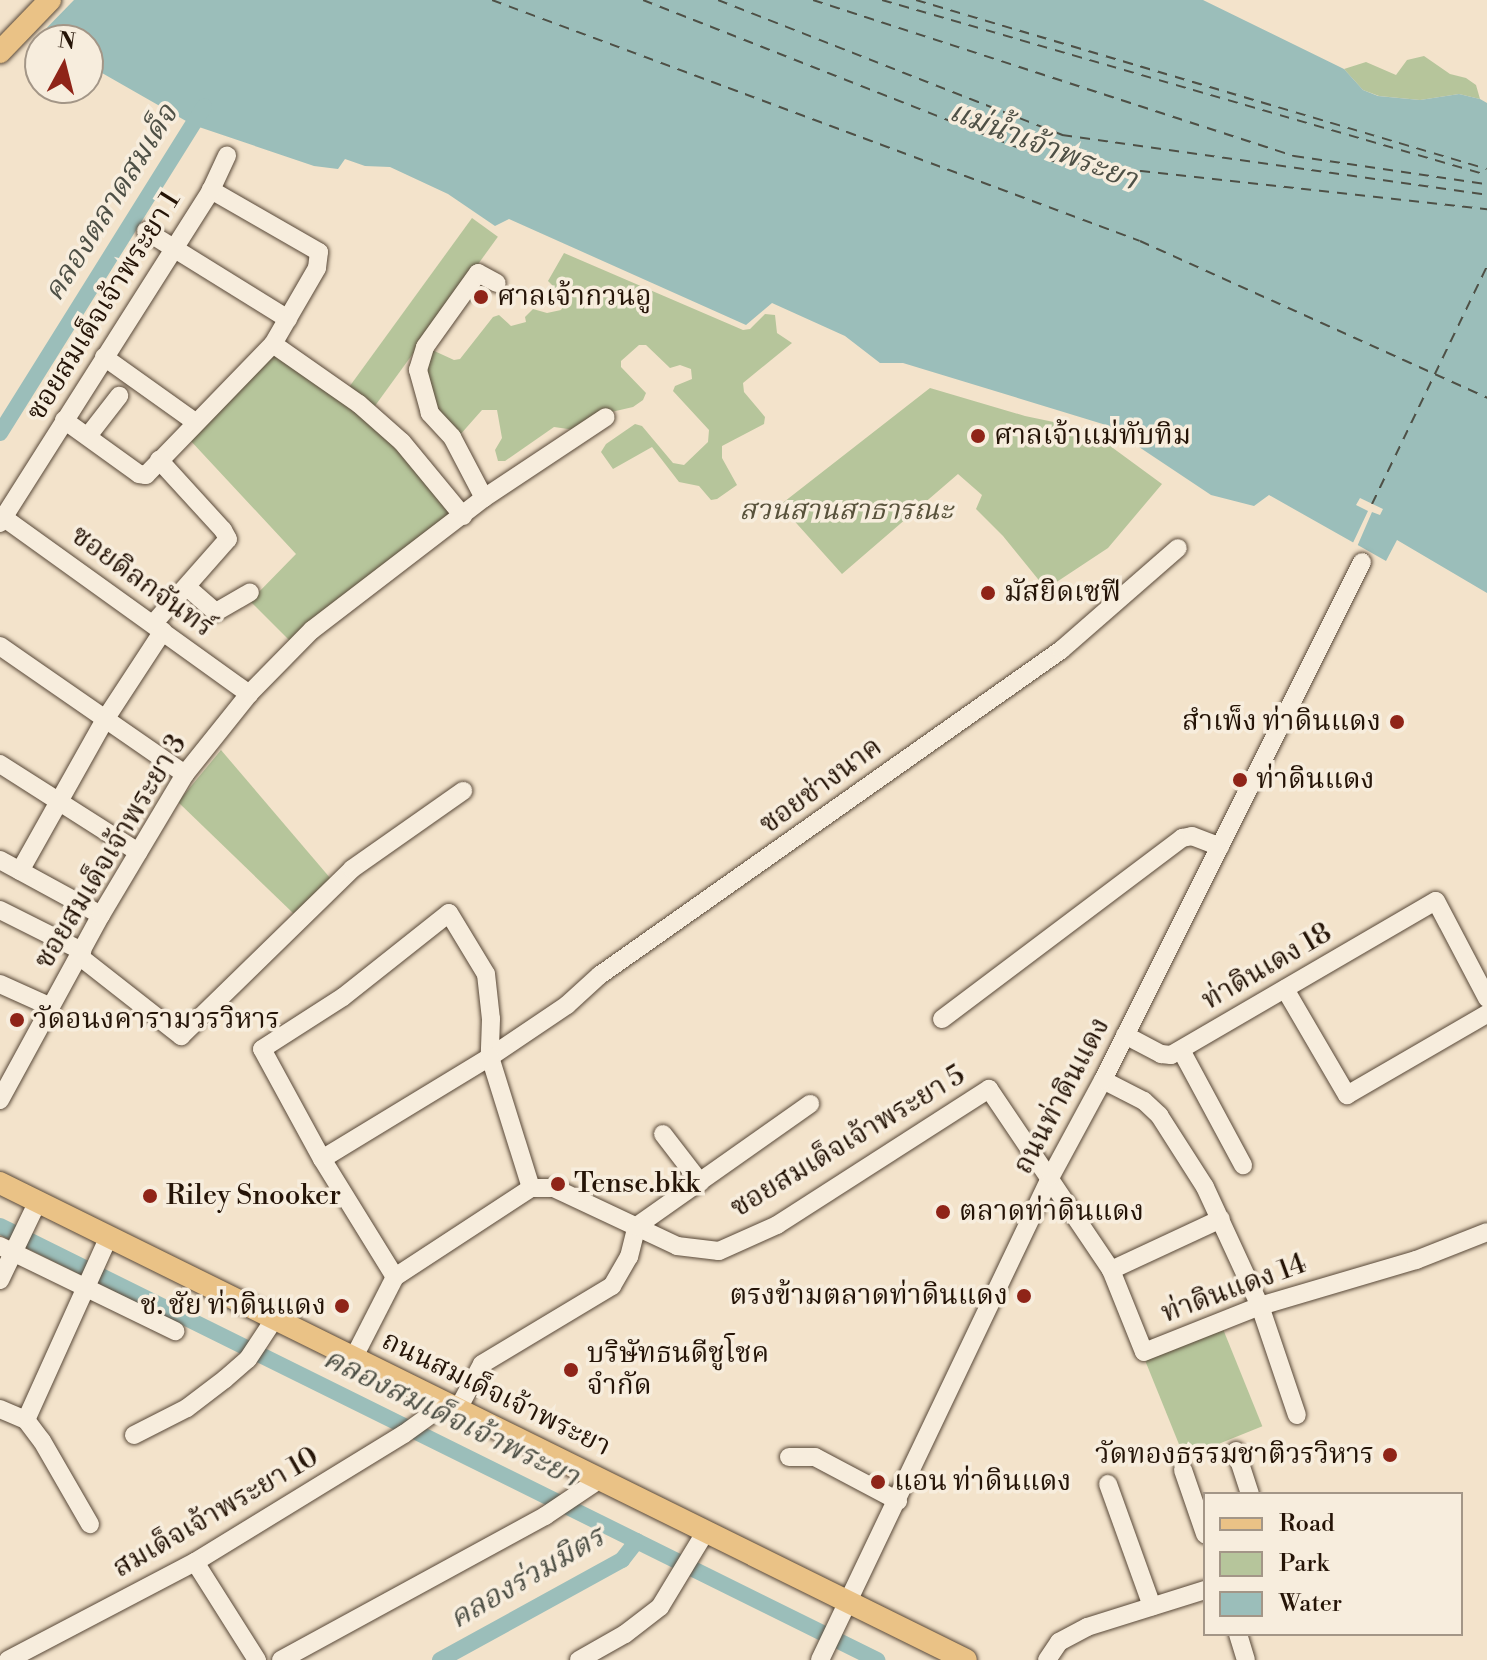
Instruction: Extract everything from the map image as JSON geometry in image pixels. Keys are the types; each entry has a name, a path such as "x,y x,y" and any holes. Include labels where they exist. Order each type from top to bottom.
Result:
{"main road":[{"path":"0,52 50,0"},
{"name":"ถนนสมเด็จเจ้าพระยา","path":"0,1183 38,1201 105,1245 270,1327 354,1357 445,1410 600,1479 701,1539 844,1612 966,1660"}],"street":[{"path":"211,190 227,156"},
{"name":"ซอยสมเด็จเจ้าพระยา 1","path":"1,518 211,190 319,252 321,259 288,319"},
{"path":"64,420 142,476 273,344 288,319 146,231"},
{"path":"484,498 452,437 430,413 418,370 425,347 478,273 497,283"},
{"path":"273,344 359,404 402,442 463,516"},
{"path":"104,357 195,422"},
{"path":"88,436 119,396"},
{"name":"ซอยสมเด็จเจ้าพระยา 3","path":"0,1100 101,915 185,774 249,694 312,630 484,498 606,417"},
{"path":"20,871 57,799 158,628 187,587 228,539 159,460"},
{"name":"ซอยดิลกจันทร์","path":"1,518 249,694"},
{"name":"ซอยช่างนาค","path":"322,1159 490,1057 1061,650 1178,548"},
{"name":"ถนนท่าดินแดง","path":"821,1657 1051,1176 1103,1080 1362,562"},
{"path":"187,587 216,612 250,592"},
{"path":"0,646 185,774"},
{"path":"0,764 138,852"},
{"path":"0,910 80,954 181,1036 352,869 463,791"},
{"path":"942,1019 1182,838 1192,836 1220,847"},
{"path":"0,860 101,915"},
{"name":"ท่าดินเดง 18","path":"1181,1050 1436,901 1487,998"},
{"path":"354,1357 395,1277 531,1188 490,1057 491,1019 486,974 449,913 343,997 262,1049 322,1159 395,1277"},
{"path":"0,984 51,1007"},
{"path":"1285,989 1347,1095 1487,1014"},
{"path":"1125,1035 1161,1054 1171,1055 1181,1050 1243,1165"},
{"path":"1103,1080 1144,1101 1159,1115 1205,1187 1260,1306 1297,1415"},
{"name":"ซอยสมเด็จเจ้าพระยา 5","path":"531,1188 554,1188 677,1246 719,1251 777,1225 989,1089"},
{"name":"ท่าดินแดง 14","path":"989,1089 1051,1176 1111,1270 1144,1352 1260,1306 1416,1260 1487,1232"},
{"path":"445,1410 482,1364 612,1286 629,1257 637,1226 810,1104"},
{"path":"663,1134 700,1182"},
{"path":"0,1280 10,1247 38,1201"},
{"path":"1111,1270 1221,1219"},
{"path":"26,1420 105,1245"},
{"path":"10,1247 175,1331"},
{"path":"134,1435 187,1408 248,1359 270,1327"},
{"path":"0,1409 26,1420 42,1441 90,1524"},
{"name":"สมเด็จเจ้าพระยา 10","path":"8,1660 195,1562 445,1410"},
{"path":"1236,1451 1249,1492"},
{"path":"789,1457 815,1457 898,1501"},
{"path":"1183,1470 1203,1528"},
{"path":"281,1660 549,1513 600,1479"},
{"path":"1108,1484 1152,1606"},
{"path":"579,1660 644,1622 660,1607 684,1572 701,1539"},
{"path":"195,1562 257,1660"},
{"path":"1047,1660 1059,1642 1087,1627 1203,1591"},
{"path":"1239,1636 1246,1660"}],"green space":[{"path":"1424,56 1450,74 1466,78 1476,85 1480,99 1459,94 1420,100 1379,96 1363,90 1344,69 1366,62 1396,75 1407,60"},
{"path":"472,218 498,237 370,412 344,394"},
{"path":"564,253 743,330 750,329 765,314 775,315 777,333 792,343 743,383 744,392 765,417 764,424 722,446 722,458 737,485 717,499 711,500 699,486 679,482 652,447 613,469 601,452 606,444 635,424 642,426 673,463 684,465 708,442 709,430 673,391 675,386 692,379 691,369 680,365 670,368 646,345 639,345 621,361 621,367 646,393 643,400 633,407 607,413 575,430 554,427 505,461 498,461 495,450 502,438 497,410 482,410 459,436 433,409 423,360 430,349 454,360 460,359 493,317 499,315 511,326 526,322 525,317 533,309 547,313 561,310 567,300 548,281"},
{"path":"274,351 358,405 461,515 294,645 250,601 296,554 189,439"},
{"name":"สวนสานสาธารณะ","path":"930,388 1025,416 1087,429 1162,484 1108,548 1046,589 1003,536 976,509 982,495 958,474 842,574 780,505"},
{"path":"221,750 331,879 294,914 178,802"},
{"path":"1223,1329 1262,1426 1184,1458 1145,1360"}],"water":[{"name":"แม่น้ำเจ้าพระยา","path":"0,0 1203,0 1344,69 1363,90 1378,96 1420,100 1459,94 1480,99 1487,103 1487,593 1397,540 1386,561 1269,495 1254,506 1211,495 1106,425 903,363 880,363 845,336 772,303 746,325 509,219 495,226 448,194 390,167 365,166 345,159 338,169 314,166 193,125 104,74 104,24 24,24 24,35 0,22"}],"pier":[{"path":"0,0 74,0 51,24 24,24 24,40 0,26"},
{"path":"1360,498 1383,509 1380,515 1372,512 1356,549 1351,547 1368,511 1356,505"}],"waterway":[{"name":"คลองตลาดสมเด็จ","path":"0,433 204,106"},
{"name":"คลองสมเด็จเจ้าพระยา","path":"0,1226 877,1660"},
{"name":"คลองร่วมมิตร","path":"440,1660 622,1560 637,1541"}],"ferry route":[{"path":"492,0 1140,241 1487,398"},
{"path":"643,0 1051,161 1487,209"},
{"path":"718,0 1062,135 1487,195"},
{"path":"813,0 1294,156 1487,184"},
{"path":"882,0 1487,175"},
{"path":"916,0 1487,169"},
{"path":"1372,504 1487,266"}],"place":[{"name":"ศาลเจ้ากวนอู","path":"481,297"},
{"name":"ศาลเจ้าแม่ทับทิม","path":"978,436"},
{"name":"มัสยิดเซฟี","path":"988,593"},
{"name":"สำเพ็ง ท่าดินแดง","path":"1397,722"},
{"name":"ท่าดินแดง","path":"1240,780"},
{"name":"วัดอนงคารามวรวิหาร","path":"17,1020"},
{"name":"Tense.bkk","path":"558,1184"},
{"name":"Riley Snooker","path":"150,1196"},
{"name":"ตลาดท่าดินแดง","path":"943,1212"},
{"name":"ตรงข้ามตลาดท่าดินแดง","path":"1024,1296"},
{"name":"ช. ชัย ท่าดินแดง","path":"342,1306"},
{"name":"บริษัทธนดีชูโชค จำกัด","path":"571,1370"},
{"name":"วัดทองธรรมชาติวรวิหาร","path":"1390,1455"},
{"name":"แอน ท่าดินแดง","path":"878,1482"}]}
